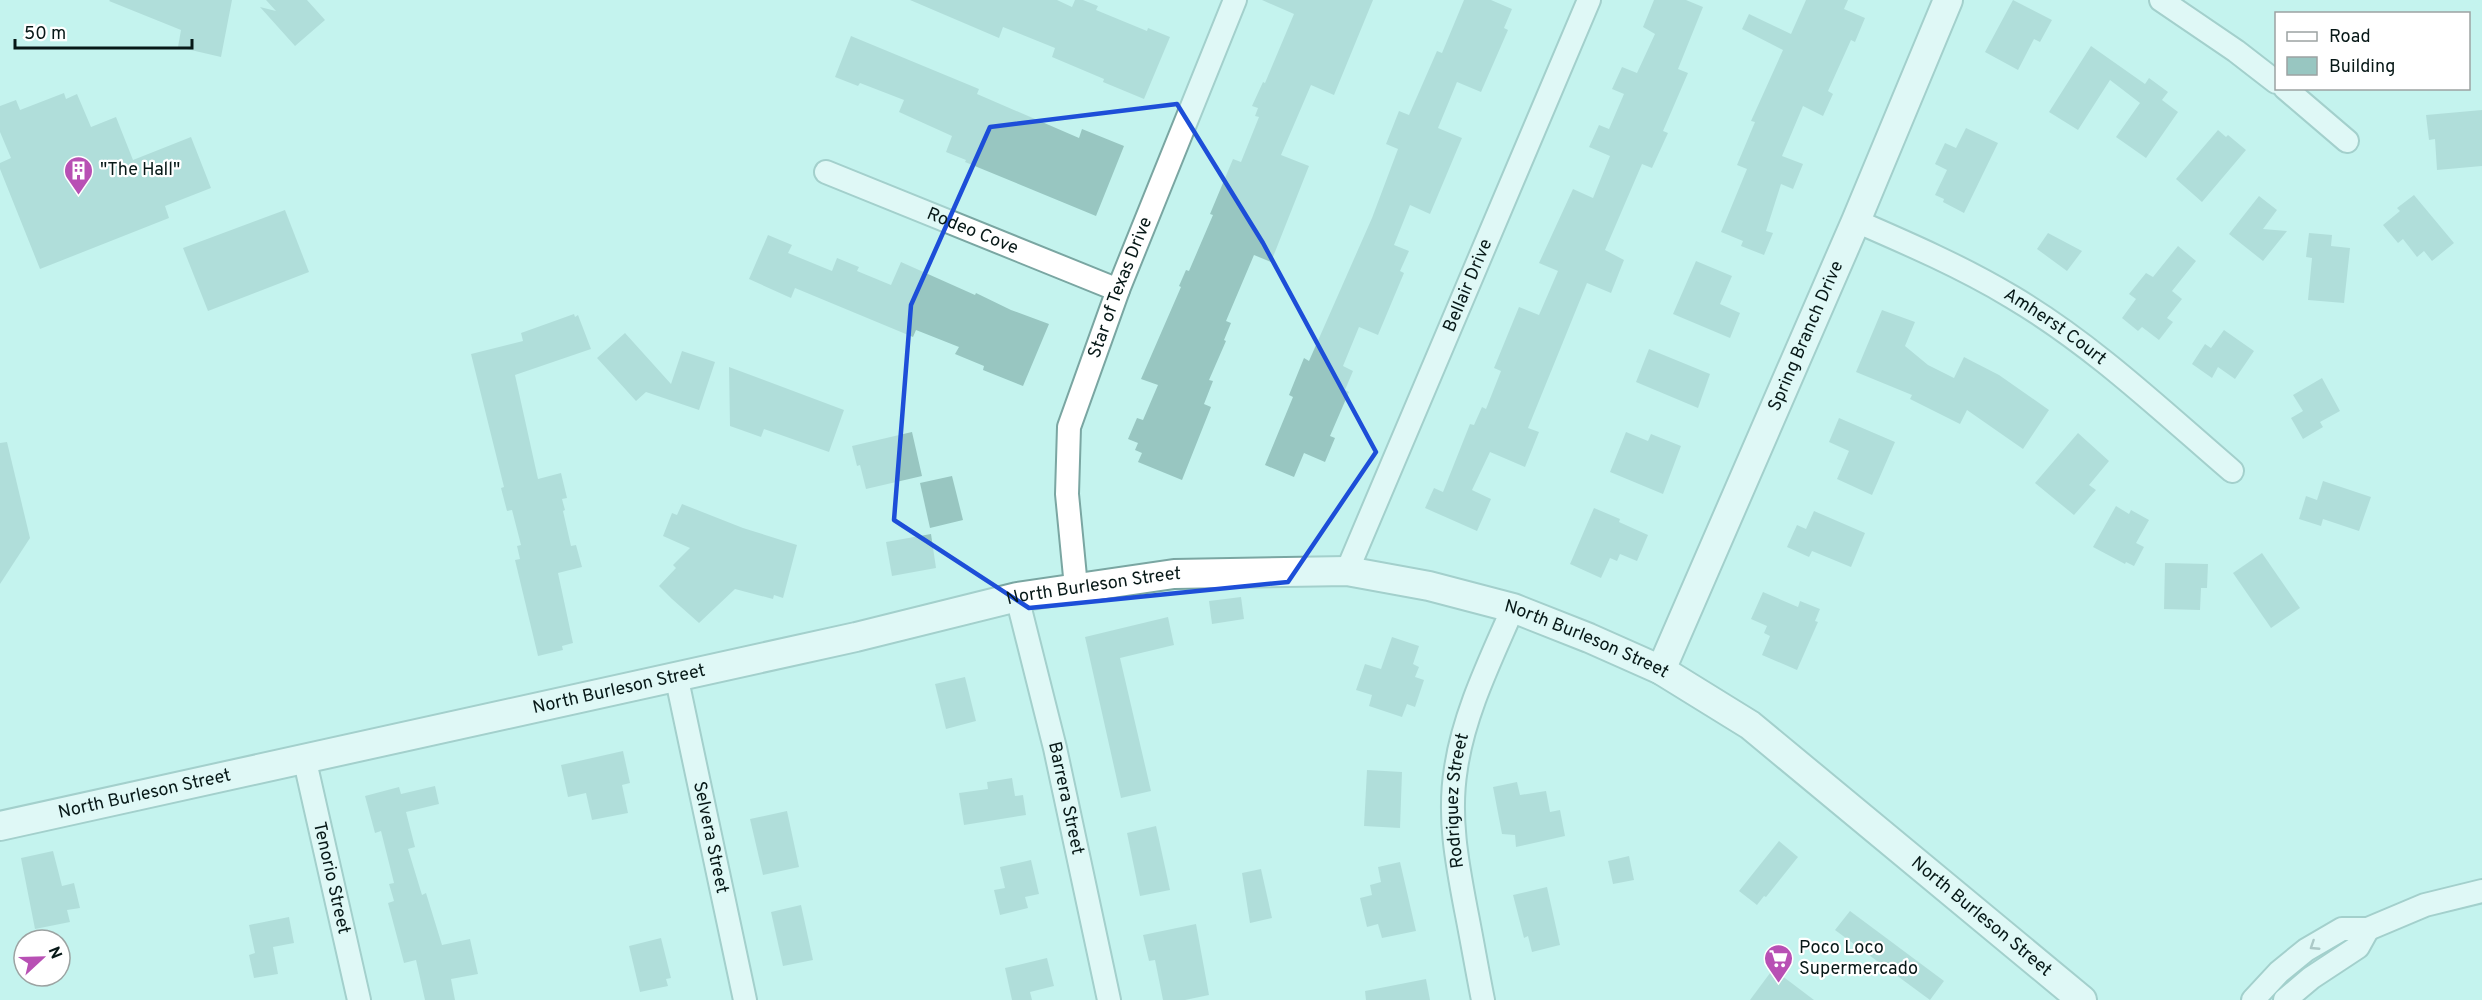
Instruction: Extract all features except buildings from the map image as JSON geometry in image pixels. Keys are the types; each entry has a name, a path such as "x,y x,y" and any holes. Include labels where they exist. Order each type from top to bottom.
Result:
{"street":[{"name":"Star of Texas Drive","path":"1076,587 1067,494 1069,427 1118,290 1235,0"},
{"name":"Bellair Drive","path":"1347,571 1589,0"},
{"name":"Spring Branch Drive","path":"1661,670 1856,221 1948,0"},
{"path":"2161,0 2275,80"},
{"path":"2287,90 2347,141"},
{"name":"Rodeo Cove","path":"826,172 1118,290"},
{"name":"Amherst Court","path":"1856,221 1942,259 2013,297 2112,367 2232,471"},
{"name":"North Burleson Street","path":"0,826 304,757 856,637 1017,597 1174,573 1347,571 1429,586 1513,608 1661,670 1750,725 2082,1000"},
{"name":"Barrera Street","path":"1017,597 1055,748 1109,1000"},
{"name":"Rodriguez Street","path":"1483,1000 1456,856 1453,806 1455,768 1463,734 1513,608"},
{"name":"Selvera Street","path":"676,675 745,1000"},
{"name":"Tenorio Street","path":"304,757 359,1000"},
{"path":"2253,1000 2279,972 2331,934 2342,929 2368,929 2425,905 2482,891"},
{"path":"2285,1000 2311,978 2358,947 2368,929"}],"highlighted area":[{"path":"1177,104 1263,243 1376,452 1288,582 1029,608 894,520 911,305 990,127"}],"place":[{"name":"\"The Hall\"","path":"79,196"},
{"name":"Poco Loco Supermercado","path":"1778,984"}]}
